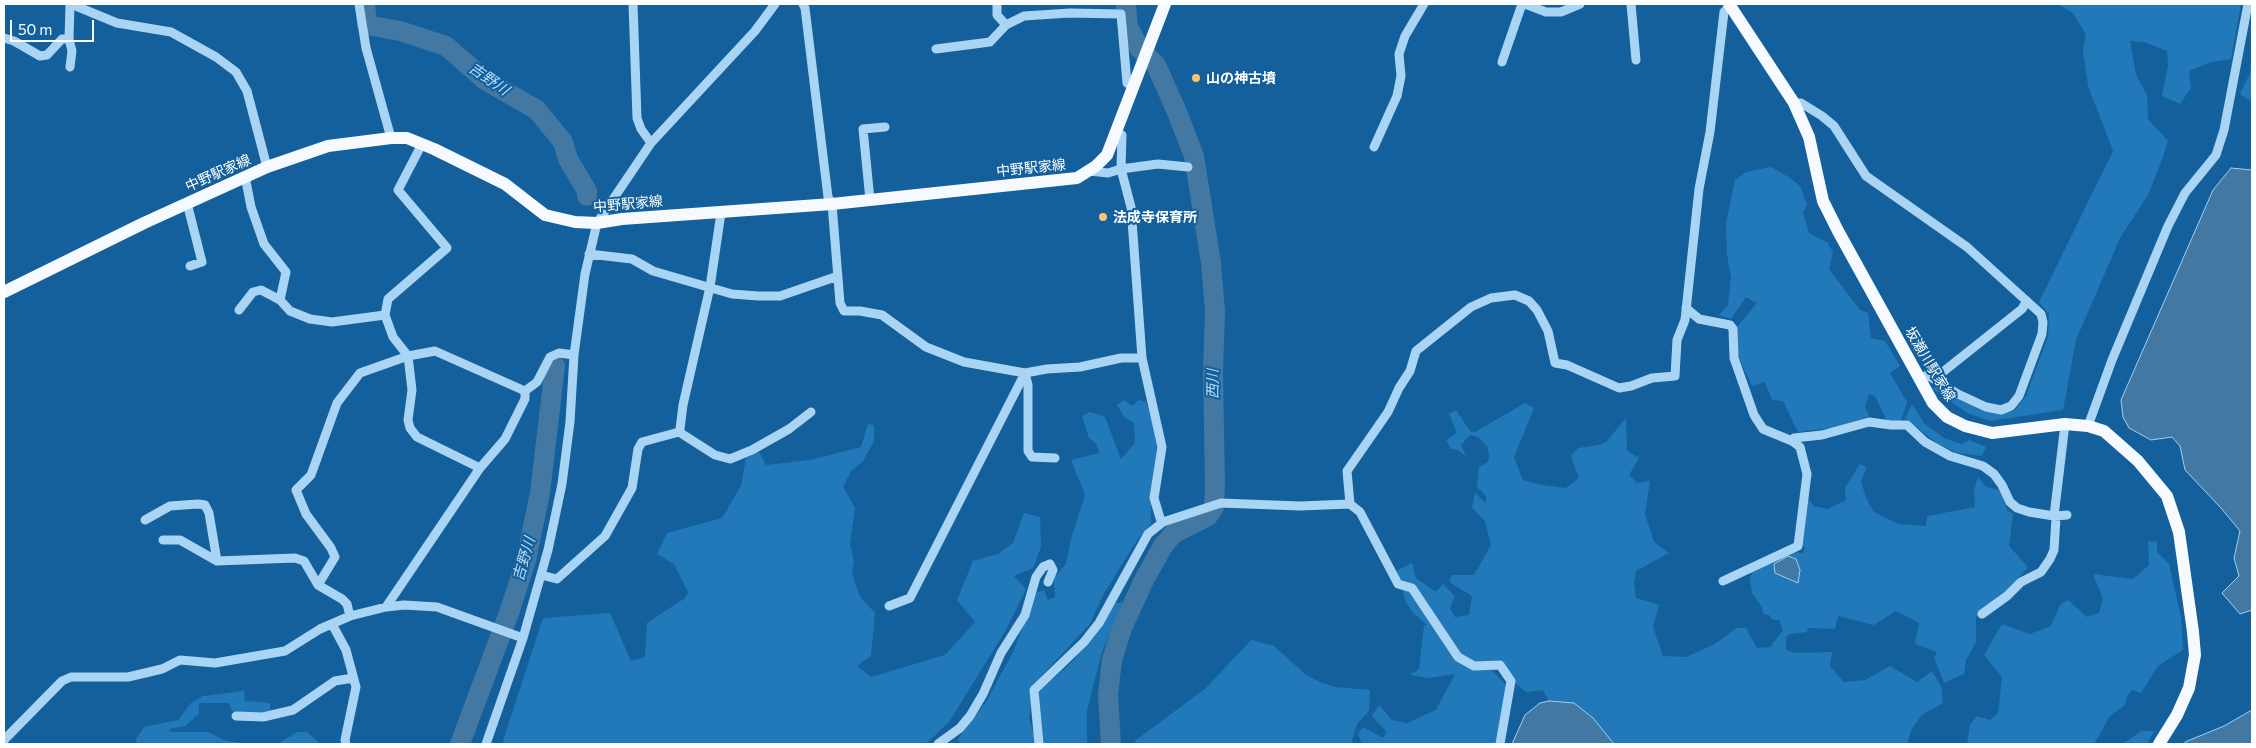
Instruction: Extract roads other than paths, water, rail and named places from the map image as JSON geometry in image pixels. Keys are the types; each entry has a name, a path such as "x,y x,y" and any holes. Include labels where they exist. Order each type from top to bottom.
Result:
{"main road":[{"name":"中野駅家線","path":"4,292 187,203 267,167 328,146 391,138 407,138 422,144 505,184 544,215 575,222 598,223 622,219 832,204 1077,178 1089,171 1107,155 1166,4"},
{"name":"坂瀬川駅家線","path":"1729,5 1794,103 1809,137 1823,201 1933,403 1946,417 1965,426 1992,433 2065,424 2088,426 2104,431 2119,443 2155,479 2166,496 2179,532 2193,632 2194,655 2189,688 2177,715 2159,744"}],"street":[{"path":"70,67 72,51 69,38 71,4 117,23 171,32 216,57 236,72 248,91 267,167"},
{"path":"359,4 366,48 391,138"},
{"path":"633,4 637,118 641,129 652,142"},
{"path":"486,744 523,638 541,575 562,484 570,422 574,355 589,254 598,223 639,158 755,31 775,4"},
{"path":"803,4 806,8 828,197 832,204 840,303 844,311 860,311 882,315 926,347 946,356 964,362 1025,373 1047,369 1080,367 1121,358 1142,358"},
{"path":"997,4 996,15 1006,25"},
{"path":"1374,146 1397,96 1401,76 1399,54 1405,36 1424,4"},
{"path":"1502,62 1524,4 1546,12 1561,12 1580,4"},
{"path":"1631,4 1636,60"},
{"path":"2088,426 2112,360 2168,226 2185,193 2216,155 2224,130 2248,4"},
{"path":"1350,504 1347,471 1388,412 1399,388 1410,371 1416,350 1471,307 1491,298 1514,295 1528,301 1537,310 1548,331 1556,363 1567,365 1619,388 1631,386 1652,378 1675,376 1677,340 1685,320 1698,189 1710,132 1724,12 1729,5"},
{"path":"936,49 990,42 1006,25 1024,16 1070,13 1121,14 1128,83 1134,88"},
{"path":"4,38 14,41 40,56 47,55 62,38 69,38"},
{"path":"1794,103 1801,103 1834,126 1866,176 1967,247 2041,314 2042,334 2019,396 2011,406 2001,410 1986,407 1927,375 1920,381"},
{"path":"870,200 863,129 884,127"},
{"path":"1117,132 1122,135 1121,169 1131,207 1142,358 1162,446 1154,498 1163,522"},
{"path":"422,144 398,190 447,248 388,299 385,315 393,337 408,356 412,390 408,420 410,428 417,437 480,468"},
{"path":"1089,171 1108,173 1121,169 1158,164 1188,166"},
{"path":"245,176 251,206 264,244 286,272 280,300"},
{"path":"187,203 202,262 190,266"},
{"path":"678,432 710,287 721,213"},
{"path":"589,254 632,259 653,271 732,294 780,296 838,276"},
{"path":"239,310 253,292 262,290 280,300 290,311 310,319 332,322 385,315"},
{"path":"1934,380 2022,309 2027,301"},
{"path":"1686,308 1699,319 1730,325 1733,329 1734,358 1754,415 1762,429 1792,441 1800,447 1807,474 1798,546 1723,581"},
{"path":"318,585 335,556 306,514 296,490 310,475 337,403 360,373 408,356 435,351 525,391"},
{"path":"525,391 536,382 550,357 559,353 574,355"},
{"path":"1025,373 1028,385 1028,451 1032,457 1055,458"},
{"path":"890,606 910,598 1025,373"},
{"path":"386,607 480,468 505,439 525,399 525,391"},
{"path":"541,575 557,578 605,536 632,488 638,449 642,442 678,432 714,455 730,459 752,450 789,428 811,412"},
{"path":"1792,441 1794,438 1822,435 1869,422 1907,425 1925,442 1950,456 1983,466 1994,474 2010,502 2017,508 2054,516 2067,515"},
{"path":"1982,614 2007,596 2021,582 2041,572 2050,560 2054,550 2056,518 2054,516 2065,424"},
{"path":"1039,744 1034,690 1084,642 1099,623 1148,534 1163,522 1221,502 1300,506 1350,504 1360,512 1398,584 1412,588 1458,657 1474,666 1500,664 1511,681 1500,744"},
{"path":"145,520 170,506 205,505 209,513 217,561"},
{"path":"164,540 180,540 217,561 295,558 304,561 318,585 347,604 350,616"},
{"path":"938,744 960,728 984,694 1002,653 1025,615 1036,577 1043,567 1050,564 1053,570 1048,582"},
{"path":"4,740 62,682 71,677 128,677 162,669 180,660 215,663 285,651 306,636 350,616 386,607 404,605 437,608 523,638"},
{"path":"332,624 346,650 356,687 345,740 346,744"},
{"path":"236,716 263,717 293,710 335,681 353,678"}],"waterway":[{"name":"吉野川","path":"365,4 367,25 400,31 446,46 485,80 537,110 563,142 568,159 587,191 587,196"},
{"name":"西川","path":"1111,744 1108,695 1112,660 1122,628 1144,580 1163,546 1173,534 1208,516 1214,507 1215,486 1213,373 1215,311 1211,263 1194,156 1156,65 1139,48 1128,27 1126,4"},
{"name":"吉野川","path":"460,744 510,610 526,560 540,493 555,366"}],"place":[{"name":"山の神古墳","path":"1196,78"},
{"name":"法成寺保育所","path":"1103,217"}]}
